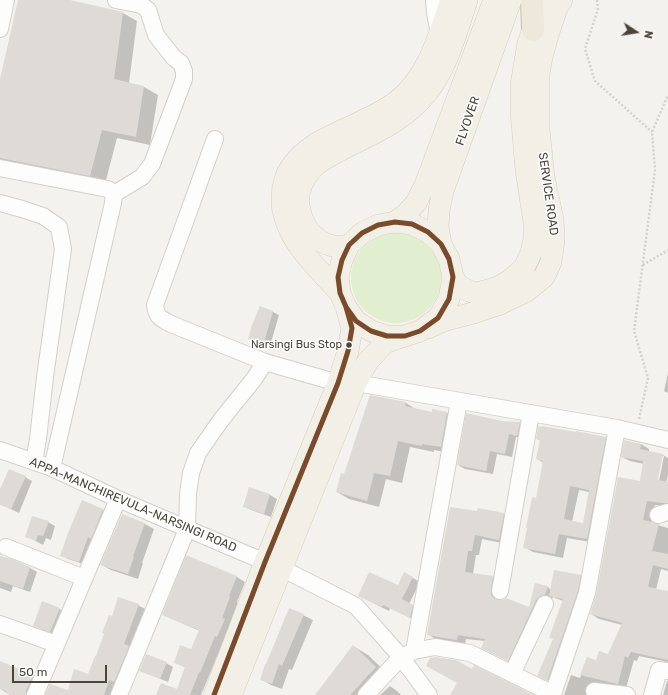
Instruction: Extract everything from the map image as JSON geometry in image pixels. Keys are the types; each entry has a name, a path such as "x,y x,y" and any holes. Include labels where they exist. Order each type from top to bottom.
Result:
{"highway":[{"path":"532,0 533,30"}],"main road":[{"path":"412,334 387,336 371,331 356,321 343,300 306,255 287,226 283,214 283,188 287,173 295,161 306,151 317,143 385,110 398,101 412,87 423,71 431,54 451,0"},
{"path":"349,245 339,247 329,246 310,232 304,223 300,212 298,200 300,188 306,176 326,158 398,120 414,107 427,93 446,60 467,0"},
{"name":"FLYOVER","path":"441,244 438,227 439,210 434,188 494,0"},
{"name":"FLYOVER","path":"395,222 434,188 511,0"},
{"name":"SERVICE ROAD","path":"453,277 459,286 476,293 498,287 510,280 524,268 531,253 534,239 534,222 526,170 521,111 521,85 528,43 544,0"},
{"name":"SERVICE ROAD","path":"412,334 446,320 500,304 527,291 544,277 551,262 554,241 553,220 544,177 539,130 539,74 548,35 557,8 562,0"},
{"path":"214,695 273,565 347,383 348,351 352,328 343,300 338,277 342,260 349,245 362,233 378,225 395,222 412,224 428,232 441,244 450,259 453,277 449,299 438,318 412,334 385,343 347,383"},
{"path":"231,695 273,565"}],"street":[{"path":"0,29 6,0"},
{"path":"114,194 142,177 152,164 184,79 184,71 180,63 174,58 156,35 148,10 141,5 116,0"},
{"path":"434,0 439,35"},
{"path":"215,139 155,305 157,314 160,318 171,324 265,362 347,383 616,428 668,440"},
{"path":"0,168 108,189 114,194"},
{"path":"52,468 114,194"},
{"path":"0,203 43,216 59,227 64,249 34,462"},
{"path":"119,695 187,529 188,494 191,473 198,453 221,420 254,379 265,362"},
{"path":"408,654 459,401"},
{"path":"500,591 531,414"},
{"path":"366,695 408,654 435,647 470,653 553,694 587,593 616,428"},
{"name":"APPA-MANCHIREVULA-NARSINGI ROAD","path":"0,450 52,468 118,499 273,565 356,606 408,654 429,695"},
{"path":"35,695 118,499"},
{"path":"6,547 84,578"},
{"path":"512,674 546,604"},
{"path":"0,624 56,644"},
{"path":"652,695 660,670 668,671"},
{"path":"594,691 626,695"}],"path":[{"path":"597,0 598,9 585,49 595,81 652,132"},
{"path":"636,433 648,378 634,331 655,170 652,132 668,95"},
{"path":"643,265 668,250"}],"green space":[{"path":"396,233 413,237 428,246 437,261 441,278 437,295 428,310 413,319 396,323 379,319 364,310 355,295 351,278 355,261 364,246 379,237"}],"building":[{"path":"18,0 70,0 123,12 114,79 144,86 136,137 102,130 90,176 0,158 0,79"},
{"path":"260,306 273,311 264,343 248,339"},
{"path":"370,395 406,402 405,406 432,412 432,409 447,412 441,447 422,444 422,446 398,441 390,476 374,473 367,501 336,492 341,473 344,474"},
{"path":"466,413 502,421 520,422 517,436 509,434 505,454 490,451 486,471 457,465"},
{"path":"538,426 606,437 587,539 559,534 555,554 523,548 532,497 536,498 543,461 536,459 540,440 536,439","holes":["570,486 589,490 583,523 564,519"]},
{"path":"624,440 641,444 640,449 663,454 658,480 668,482 668,503 647,501 643,520 659,524 652,551 668,554 668,569 653,565 648,587 668,591 668,660 631,652 628,658 625,656 618,684 580,675 587,657 596,660 599,651 608,654 622,623 590,614 596,595 618,477 640,481 643,461 621,457"},
{"path":"9,469 26,476 11,509 0,505 0,489"},
{"path":"249,487 270,494 264,514 243,507"},
{"path":"82,500 103,509 91,539 88,537 79,562 60,556"},
{"path":"450,507 477,511 478,508 504,513 499,540 475,535 472,551 468,551 465,572 493,576 491,595 494,598 503,600 506,598 529,607 535,583 548,586 545,595 540,596 536,600 508,661 481,648 485,639 458,635 457,640 427,635"},
{"path":"122,514 145,523 128,574 100,565"},
{"path":"32,516 49,521 43,536 38,535 36,541 25,537"},
{"path":"186,555 237,576 222,618 225,619 217,637 215,636 190,695 156,695 161,683 177,689 185,667 174,663 180,645 191,649 199,630 162,615"},
{"path":"0,556 12,559 30,567 23,589 0,581"},
{"path":"554,570 581,575 578,591 547,681 537,676 553,639 549,638 563,599 549,596"},
{"path":"369,572 398,585 404,572 413,577 402,599 413,605 410,618 383,605 382,607 358,596"},
{"path":"118,597 139,604 124,644 129,646 114,682 109,680 104,695 45,695 50,684 68,690 74,669 88,674 104,634 102,633 109,615 112,616"},
{"path":"42,601 60,608 50,632 33,626"},
{"path":"289,608 304,614 282,666 279,664 272,684 260,680 265,664"},
{"path":"353,645 376,667 350,695 315,695"},
{"path":"146,654 167,662 160,679 139,671"},
{"path":"435,657 456,660 472,669 474,665 534,695 450,695 457,683 426,666 430,658"},
{"path":"0,661 33,675 26,691 26,695 11,695 0,689"}],"transit line":[{"path":"214,695 265,562 338,383 348,351 352,328 340,293 338,277 342,260 349,245 362,233 378,225 395,222 412,224 428,232 441,244 449,259 453,277 449,299 438,318 420,331 405,336 387,336 371,331 356,321 346,307"}],"place":[{"name":"Narsingi Bus Stop","path":"349,345"}]}
